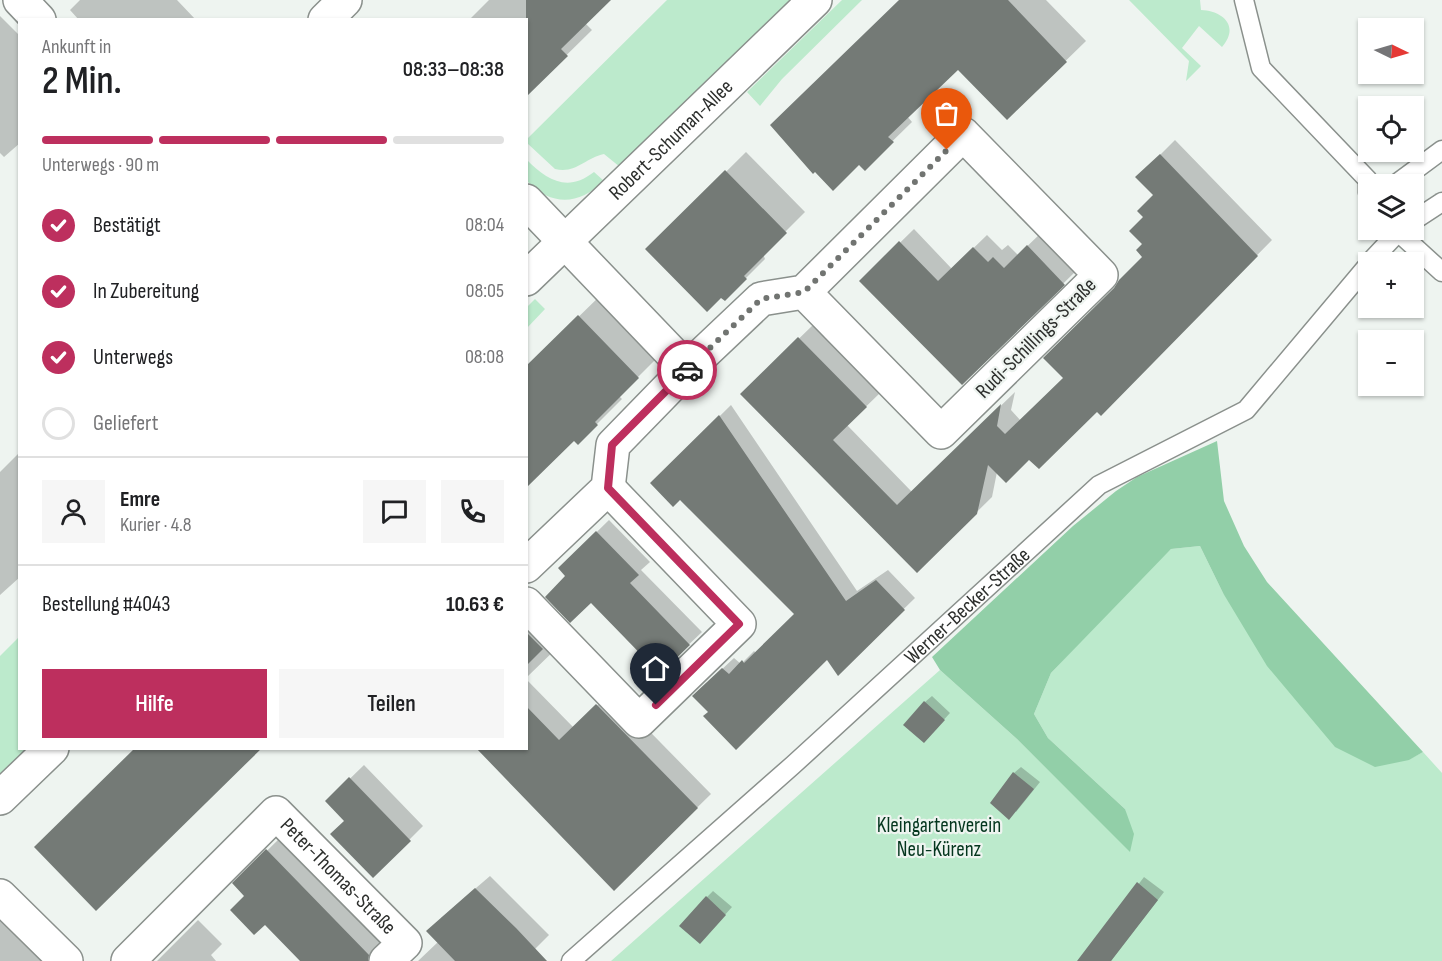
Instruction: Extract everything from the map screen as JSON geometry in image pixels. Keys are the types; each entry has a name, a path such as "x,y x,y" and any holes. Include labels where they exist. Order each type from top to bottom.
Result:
{"street":[{"path":"20,0 37,18"},
{"name":"Robert-Schuman-Allee","path":"528,277 815,0"},
{"name":"Rudi-Schillings-Straße","path":"963,134 1101,275 941,432 804,292 963,134"},
{"path":"528,203 687,369"},
{"path":"528,564 608,488 612,445 687,369 761,299 804,292"},
{"path":"528,606 639,721 739,624 608,488"},
{"path":"0,798 50,750"},
{"name":"Peter-Thomas-Straße","path":"128,961 276,813 405,943 386,961"},
{"path":"0,896 66,961"}],"lane":[{"path":"1244,0 1261,68 1362,174"},
{"path":"1410,174 1442,150"},
{"name":"Werner-Becker-Straße","path":"1424,214 1442,202"},
{"name":"Werner-Becker-Straße","path":"1380,252 1392,240"},
{"path":"1415,240 1442,272"},
{"name":"Werner-Becker-Straße","path":"571,961 793,765 1099,485 1246,410 1358,277"}],"green space":[{"path":"667,0 791,0 620,167 604,154 575,168 555,169 528,144 528,138"},
{"path":"842,0 862,0 782,79 760,106 747,92"},
{"path":"1129,0 1200,0 1201,10 1216,13 1226,21 1229,26 1227,39 1222,47 1199,26 1182,48 1201,66 1186,81 1189,61"},
{"path":"528,161 542,173 558,181 575,182 594,172 604,181 585,195 566,200 556,199 536,189 528,182"},
{"path":"535,299 545,309 528,327 528,306"},
{"path":"1217,441 1224,501 1244,546 1267,582 1423,752 1409,760 1375,767 1335,747 1267,666 1223,593 1200,546 1171,549 1051,673 1034,714 1048,738 1125,809 1134,834 1130,852 1017,739 940,670 932,657 1073,526 1116,491 1137,477"},
{"name":"Kleingartenverein Neu-Kürenz","path":"1200,546 1223,593 1408,760 1423,752 1442,773 1442,961 611,961 940,670 1017,739 1130,851 1125,809 1048,738 1034,714 1051,673 1136,583 1171,549"},
{"path":"18,638 18,750 26,750 0,775 0,656"}],"building":[{"path":"526,0 611,0 561,49 568,56 528,95 528,18 526,18"},
{"path":"899,0 1008,0 1067,62 1007,120 958,70 888,137 894,142 865,171 859,165 833,191 815,172 813,174 770,125"},
{"path":"1160,154 1258,256 1101,416 1097,412 1039,469 1029,460 1006,483 988,465 977,514 917,573 740,394 798,337 867,407 833,440 897,505 1001,404 997,426 1005,434 1063,378 1043,358 1142,257 1136,250 1142,244 1129,231 1143,217 1137,211 1153,195 1135,177"},
{"path":"725,170 787,233 744,276 747,279 725,301 721,298 707,312 645,249"},
{"path":"899,241 938,281 973,247 988,262 993,257 1004,268 1027,245 1065,285 962,385 859,281"},
{"path":"578,315 639,378 595,422 598,425 578,445 574,441 528,486 528,364"},
{"path":"719,415 846,601 876,580 905,610 838,676 827,660 736,750 703,716 708,712 692,696 722,668 729,674 742,660 744,663 794,614 680,500 673,507 650,483"},
{"path":"596,531 639,575 630,583 690,645 660,674 591,603 570,623 545,597 565,576 558,568"},
{"path":"528,634 543,649 528,664"},
{"path":"924,701 945,720 924,743 903,725"},
{"path":"596,704 698,808 614,891 478,750 528,750 528,708 559,740"},
{"path":"133,750 260,750 96,911 34,847"},
{"path":"1013,772 1034,789 1009,820 990,803"},
{"path":"349,777 411,841 373,878 330,834 344,821 325,801"},
{"path":"266,849 369,955 368,961 300,961 265,925 254,935 230,910 244,896 232,883"},
{"path":"1137,882 1158,900 1111,961 1077,961"},
{"path":"475,888 547,961 455,961 426,931"},
{"path":"706,896 726,915 700,944 679,926"}],"way so far":[{"path":"687,370 761,299 804,292 947,150"}],"route":[{"path":"656,705 739,624 608,488 612,445 687,370"}]}
